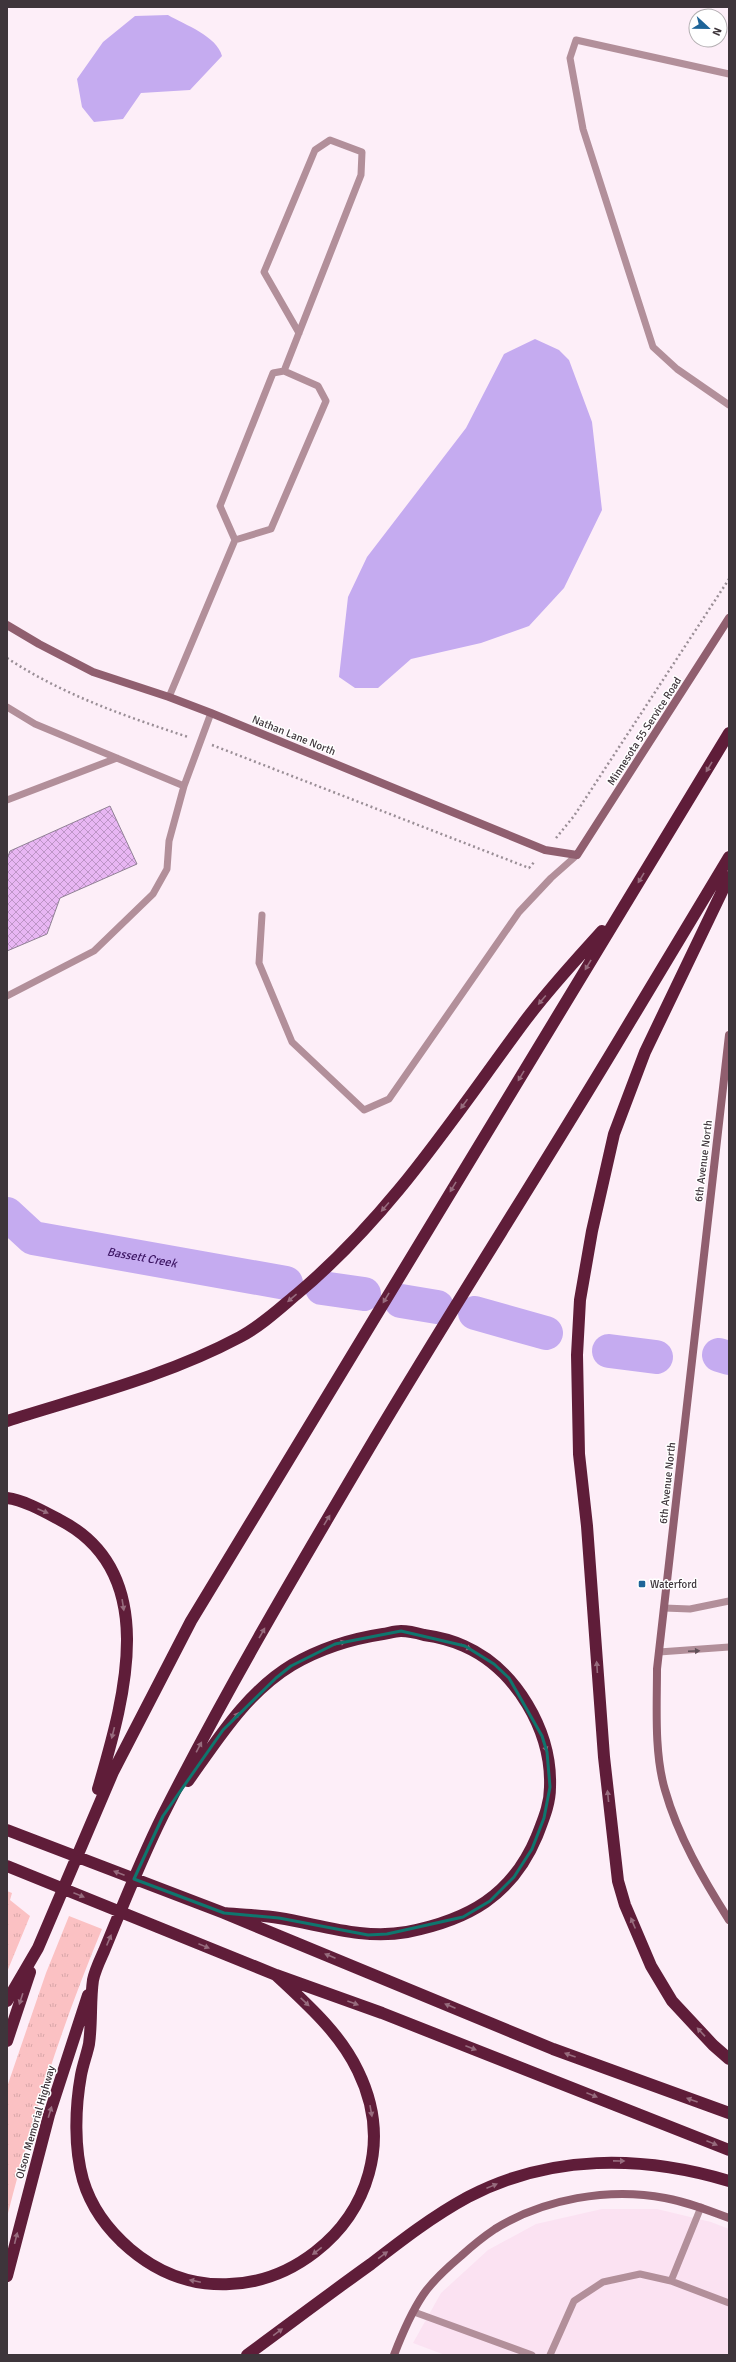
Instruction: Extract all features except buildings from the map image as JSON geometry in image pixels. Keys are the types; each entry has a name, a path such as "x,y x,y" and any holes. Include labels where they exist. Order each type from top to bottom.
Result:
{"highway":[{"path":"7,2042 38,1948 85,1834 113,1772 191,1621 729,733"},
{"path":"276,1975 322,2018 357,2069 370,2105 374,2136 373,2154 368,2173 354,2208 341,2229 317,2252 286,2271 237,2283 220,2284 182,2277 154,2266 138,2256 111,2231 86,2190 78,2154 78,2103 81,2076 89,2044 94,1976 163,1816 222,1702 325,1523 439,1331 630,1023 729,856"},
{"path":"729,877 645,1052 614,1134 592,1232 580,1300 577,1355 579,1454 587,1526 604,1757 618,1881 625,1905 651,1966 672,2001 713,2045 729,2059"},
{"path":"7,1421 150,1377 184,1364 241,1336 270,1317 329,1266 408,1180 524,1022 623,907"},
{"path":"7,1498 49,1514 87,1537 109,1561 117,1576 122,1595 128,1642 126,1666 117,1718 85,1834"},
{"path":"163,1816 223,1730 257,1694 291,1666 336,1644 401,1631 453,1641 466,1646 494,1664 509,1678 519,1693 536,1723 547,1752 550,1787 549,1801 544,1818 525,1860 514,1877 490,1900 462,1917 413,1930 368,1935 279,1918 224,1913"},
{"path":"7,1830 182,1896 553,2049 729,2113"},
{"path":"12,1868 276,1975 382,2013 729,2150"},
{"path":"7,2001 38,1948"},
{"name":"Olson Memorial Highway","path":"7,2276 49,2115 94,1976"},
{"path":"247,2355 446,2210 488,2187 511,2178 559,2166 609,2161 672,2167 729,2180"}],"street":[{"name":"Minnesota 55 Service Road","path":"577,855 729,618"},
{"name":"Nathan Lane North","path":"7,624 39,644 93,672 169,697 545,850 577,855"},
{"name":"6th Avenue North","path":"729,1035 659,1652 657,1730 664,1789 688,1851 729,1920"},
{"path":"394,2355 424,2294 438,2277 490,2233 520,2217 568,2200 611,2195 666,2198 701,2207 729,2218"}],"lane":[{"path":"729,74 576,40 570,58 583,129 653,348 677,370 729,404"},
{"path":"284,371 299,333 361,174 362,152 330,140 315,150 264,272 299,333"},
{"path":"169,697 235,540 220,506 273,373 284,371 318,386 326,401 271,529 235,540"},
{"path":"7,707 35,724 184,786"},
{"path":"7,996 94,951 153,894 167,869 169,841 184,786 211,714"},
{"path":"7,800 117,758"},
{"path":"262,915 259,963 292,1042 364,1110 388,1099 519,912 551,878 577,855"},
{"path":"664,1608 690,1609 729,1601"},
{"path":"659,1652 729,1647"},
{"path":"671,2281 701,2207"},
{"path":"550,2355 574,2301 604,2282 640,2274 671,2281 729,2303"},
{"path":"414,2312 532,2355"}],"path":[{"path":"7,658 31,674 113,712 201,741 529,868 574,816 729,579"}],"highlighted area":[{"path":"401,1631 465,1646 494,1664 509,1678 542,1736 547,1752 550,1787 544,1818 532,1849 514,1877 490,1901 463,1917 387,1934 368,1935 279,1918 224,1913 134,1879 163,1816 223,1730 276,1678 291,1666 335,1644"}],"shaded area":[{"path":"168,15 207,37 219,49 222,56 190,90 141,93 123,119 94,122 82,107 77,79 103,42 135,16"},
{"path":"535,339 559,350 569,360 592,422 602,510 564,588 529,626 481,643 411,659 378,688 355,688 339,677 348,597 367,557 466,428 504,354"},
{"path":"602,2209 657,2209 711,2222 729,2229 729,2355 445,2355 413,2343 441,2293 488,2250 536,2224"}],"green space":[{"path":"7,1891 12,1893 10,1900 30,1916 7,1972"},
{"path":"69,1916 102,1929 74,1999 49,2071 7,2217 7,2087 46,1973"}],"waterway":[{"name":"Bassett Creek","path":"7,1214 33,1238 286,1283"},
{"name":"Bassett Creek","path":"322,1288 364,1294"},
{"name":"Bassett Creek","path":"401,1301 437,1307"},
{"name":"Bassett Creek","path":"475,1313 546,1333"},
{"name":"Bassett Creek","path":"609,1351 656,1357"},
{"name":"Bassett Creek","path":"719,1355 729,1358"}],"place":[{"name":"Waterford","path":"642,1584"}]}
